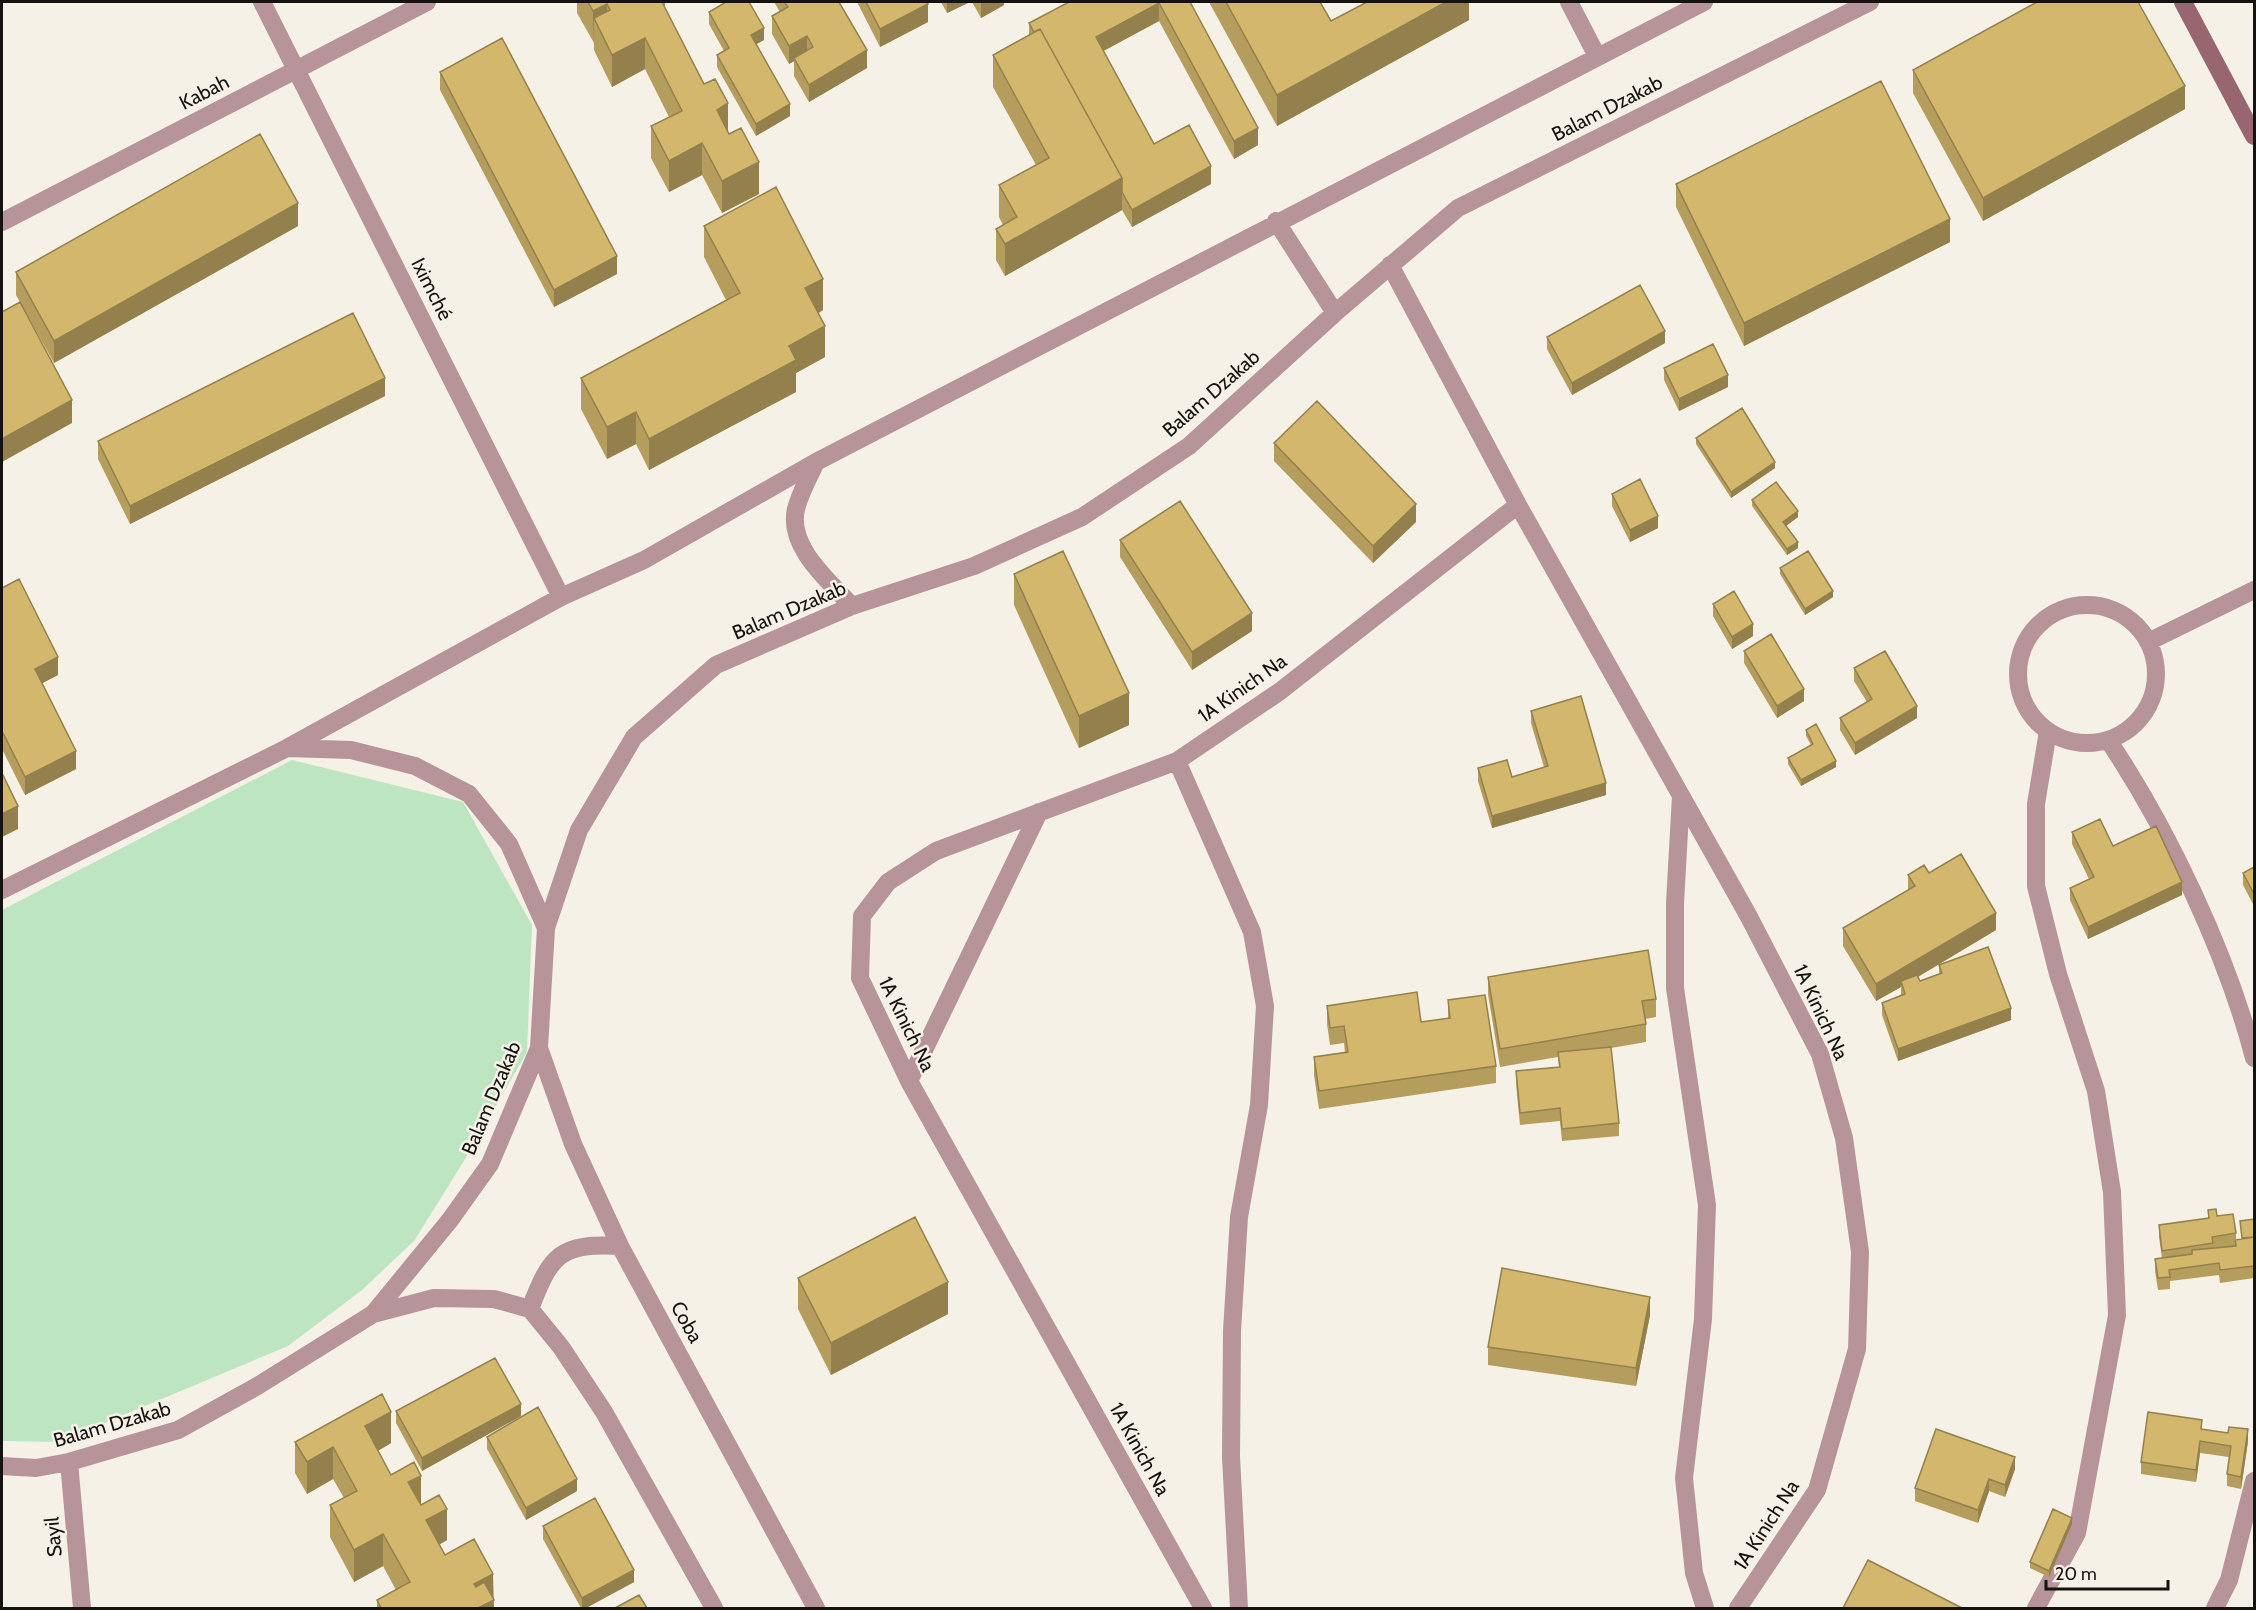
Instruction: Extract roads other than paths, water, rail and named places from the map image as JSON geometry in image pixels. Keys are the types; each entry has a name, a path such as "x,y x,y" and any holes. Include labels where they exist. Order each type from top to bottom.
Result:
{"street":[{"name":"Iximché","path":"262,2 561,597"},
{"name":"Kabah","path":"2,222 427,2"},
{"path":"1569,2 1598,56"},
{"path":"2,890 287,748 561,597 644,560 816,462 1275,221 1704,2"},
{"name":"Balam Dzakab","path":"2,1466 36,1468 69,1462 178,1430 254,1388 373,1314 450,1220 490,1164 539,1048 546,928 579,830 634,737 716,665 852,606 974,566 1082,517 1189,446 1335,313 1458,208 1870,2"},
{"path":"2183,2 2254,136"},
{"path":"1275,221 1335,313"},
{"name":"1A Kinich Na","path":"1390,265 1518,504 1748,915 1820,1054 1844,1138 1860,1252 1857,1349 1817,1490 1738,1608"},
{"path":"816,462 796,511 798,538 813,564 852,606"},
{"name":"1A Kinich Na","path":"1203,1608 909,1081 860,978 862,916 888,882 936,851 1177,761 1279,692 1518,504"},
{"path":"2148,642 2254,590"},
{"path":"2085,604 2104,606 2122,614 2137,626 2148,642 2156,675 2154,692 2137,722 2108,740 2077,743 2048,731 2029,710 2018,683 2019,663 2024,645 2034,629 2049,616 2066,607 2085,604"},
{"path":"2036,1608 2077,1533 2117,1315 2112,1192 2096,1091 2058,974 2036,886 2036,804 2048,731"},
{"path":"2108,740 2136,781 2195,897 2245,1022 2254,1058"},
{"path":"287,748 351,750 415,766 468,794 509,844 546,928"},
{"path":"1177,761 1252,932 1266,1006 1259,1105 1239,1217 1232,1331 1231,1457 1239,1608"},
{"path":"1682,796 1674,903 1675,988 1707,1205 1703,1319 1684,1478 1694,1573 1706,1608"},
{"path":"909,1081 1039,812"},
{"name":"Coba","path":"539,1048 573,1144 620,1246 816,1608"},
{"path":"530,1309 543,1274 562,1254 586,1245 620,1246"},
{"path":"373,1314 434,1298 494,1299 530,1309 561,1347 604,1412 714,1608"},
{"name":"Sayil","path":"69,1462 82,1608"},
{"path":"2215,1608 2229,1580 2254,1481"}]}
